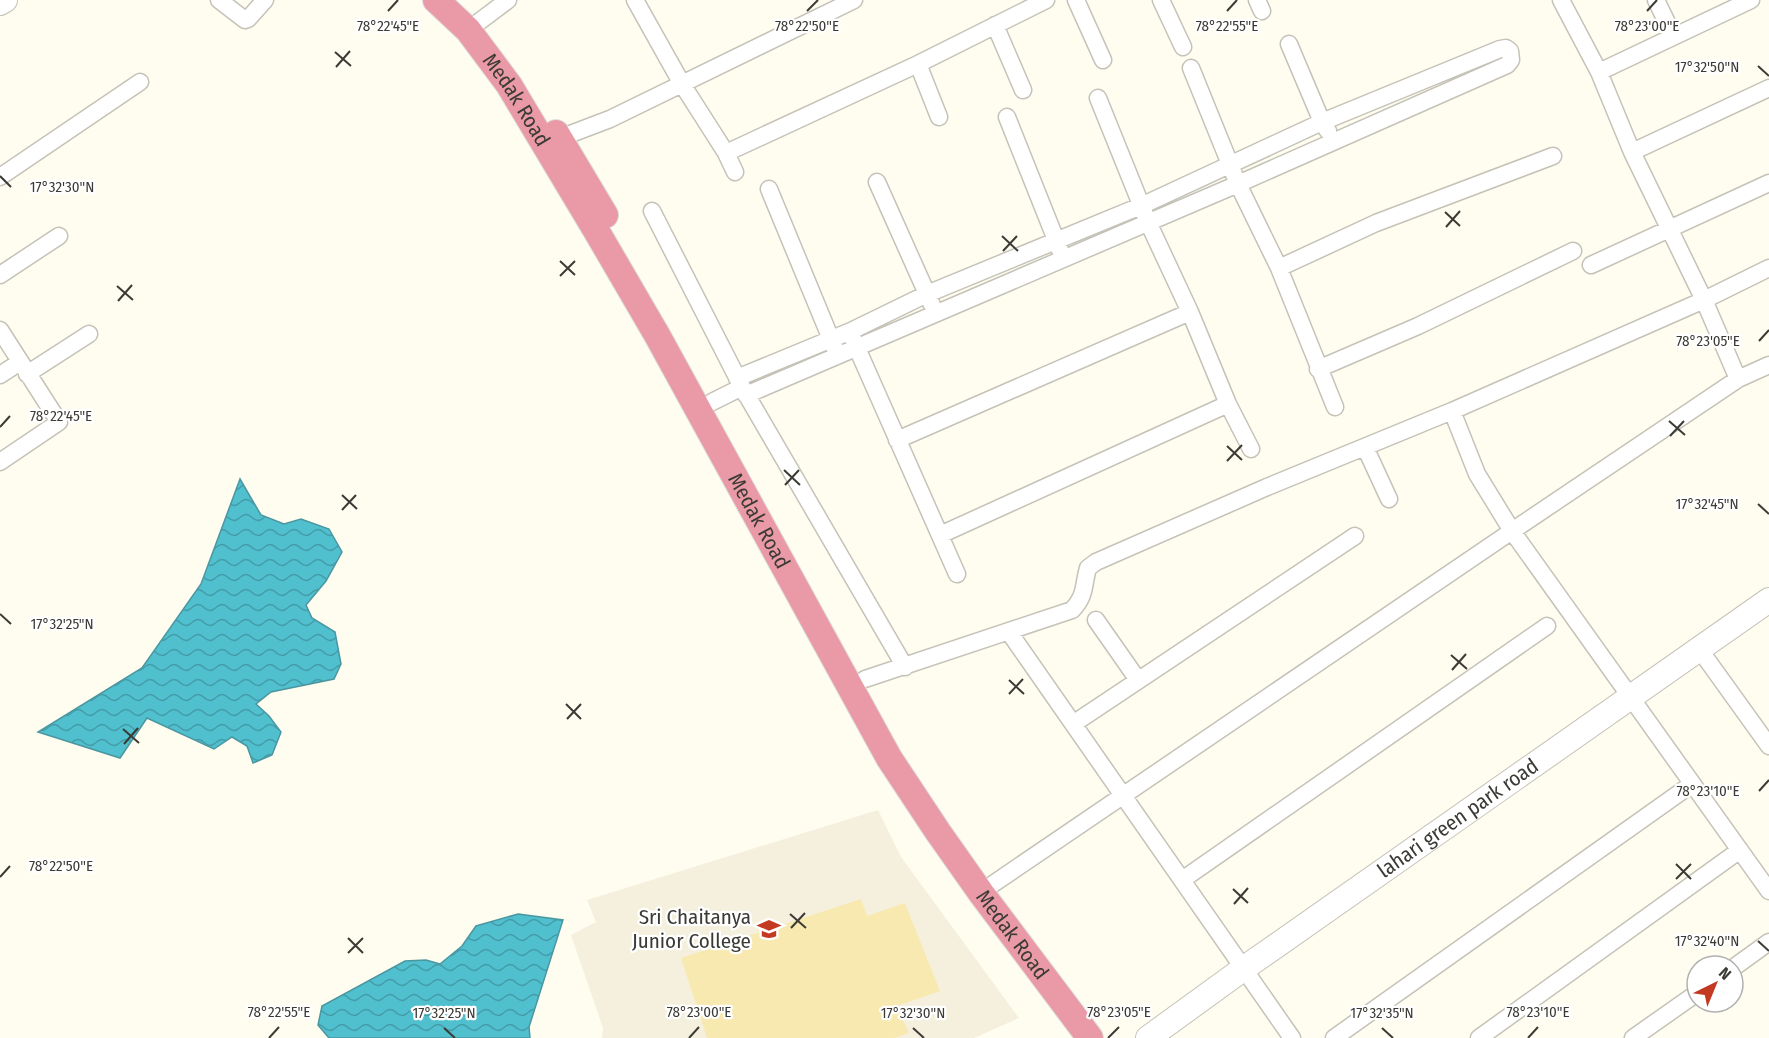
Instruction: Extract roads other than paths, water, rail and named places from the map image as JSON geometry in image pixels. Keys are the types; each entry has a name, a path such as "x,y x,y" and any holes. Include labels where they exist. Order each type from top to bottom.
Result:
{"main road":[{"name":"Medak Road","path":"436,0 474,25 522,77 671,327 903,750 993,884 1109,1038"},
{"name":"Medak Road","path":"459,0 657,335 889,758 981,893 1090,1038"}],"street":[{"path":"0,3 4,0"},
{"path":"219,0 245,20 265,0"},
{"path":"474,25 508,0"},
{"path":"560,138 610,119 854,0"},
{"path":"726,153 918,64 1046,0"},
{"path":"1076,0 1103,60"},
{"path":"1161,0 1183,47"},
{"path":"1561,0 1599,72 1632,152 1704,300 1738,379"},
{"path":"1656,0 1673,35"},
{"path":"1599,72 1744,1"},
{"path":"640,2 682,84 726,153 735,172"},
{"path":"995,26 1023,90"},
{"path":"1289,44 1322,122 1335,141"},
{"path":"712,402 831,338 927,294 1143,205 1322,122 1500,49 1506,48 1510,51 1511,60 1507,65 1238,184 856,348 742,386"},
{"path":"918,64 939,117"},
{"path":"1191,68 1230,166 1279,268 1335,407"},
{"path":"0,177 140,82"},
{"path":"1632,152 1769,88"},
{"path":"1098,98 1148,222 1190,312 1228,404 1251,449"},
{"path":"1007,117 1058,240 1062,258"},
{"path":"1279,268 1376,223 1553,156"},
{"path":"878,182 935,313"},
{"path":"1591,265 1769,183"},
{"path":"769,189 837,355"},
{"path":"652,211 742,386 905,667"},
{"path":"0,275 59,236"},
{"path":"1318,369 1418,326 1573,251"},
{"path":"865,680 1072,610 1080,602 1089,567 1096,562 1267,487 1452,411 1704,300 1769,268"},
{"path":"897,440 1190,312"},
{"path":"0,330 59,422 0,462"},
{"path":"850,331 957,574"},
{"path":"0,375 24,368 89,334"},
{"path":"993,884 1738,379 1769,365"},
{"path":"940,535 1228,404"},
{"path":"1452,411 1477,474 1512,531 1769,891"},
{"path":"1365,447 1389,499"},
{"path":"1073,724 1355,536"},
{"name":"lahari green park road","path":"1148,1038 1769,600"},
{"path":"1096,620 1138,680"},
{"path":"1182,880 1547,626"},
{"path":"1009,632 1292,1038"},
{"path":"1700,650 1769,746"},
{"path":"1334,1038 1692,784"},
{"path":"1479,1038 1740,850"},
{"path":"1745,959 1769,942"},
{"path":"1633,1038 1685,1001"}],"water":[{"path":"240,479 261,515 284,524 301,519 329,529 342,552 326,581 306,605 312,618 335,632 341,664 334,679 271,692 256,704 281,732 272,755 253,763 247,746 232,737 214,749 147,718 120,758 38,732 142,668 201,584"},
{"path":"518,914 563,920 529,1027 530,1038 329,1038 318,1025 322,1006 405,961 426,960 440,964 462,946 476,926"}],"place":[{"name":"Sri Chaitanya Junior College","path":"769,929"}]}
